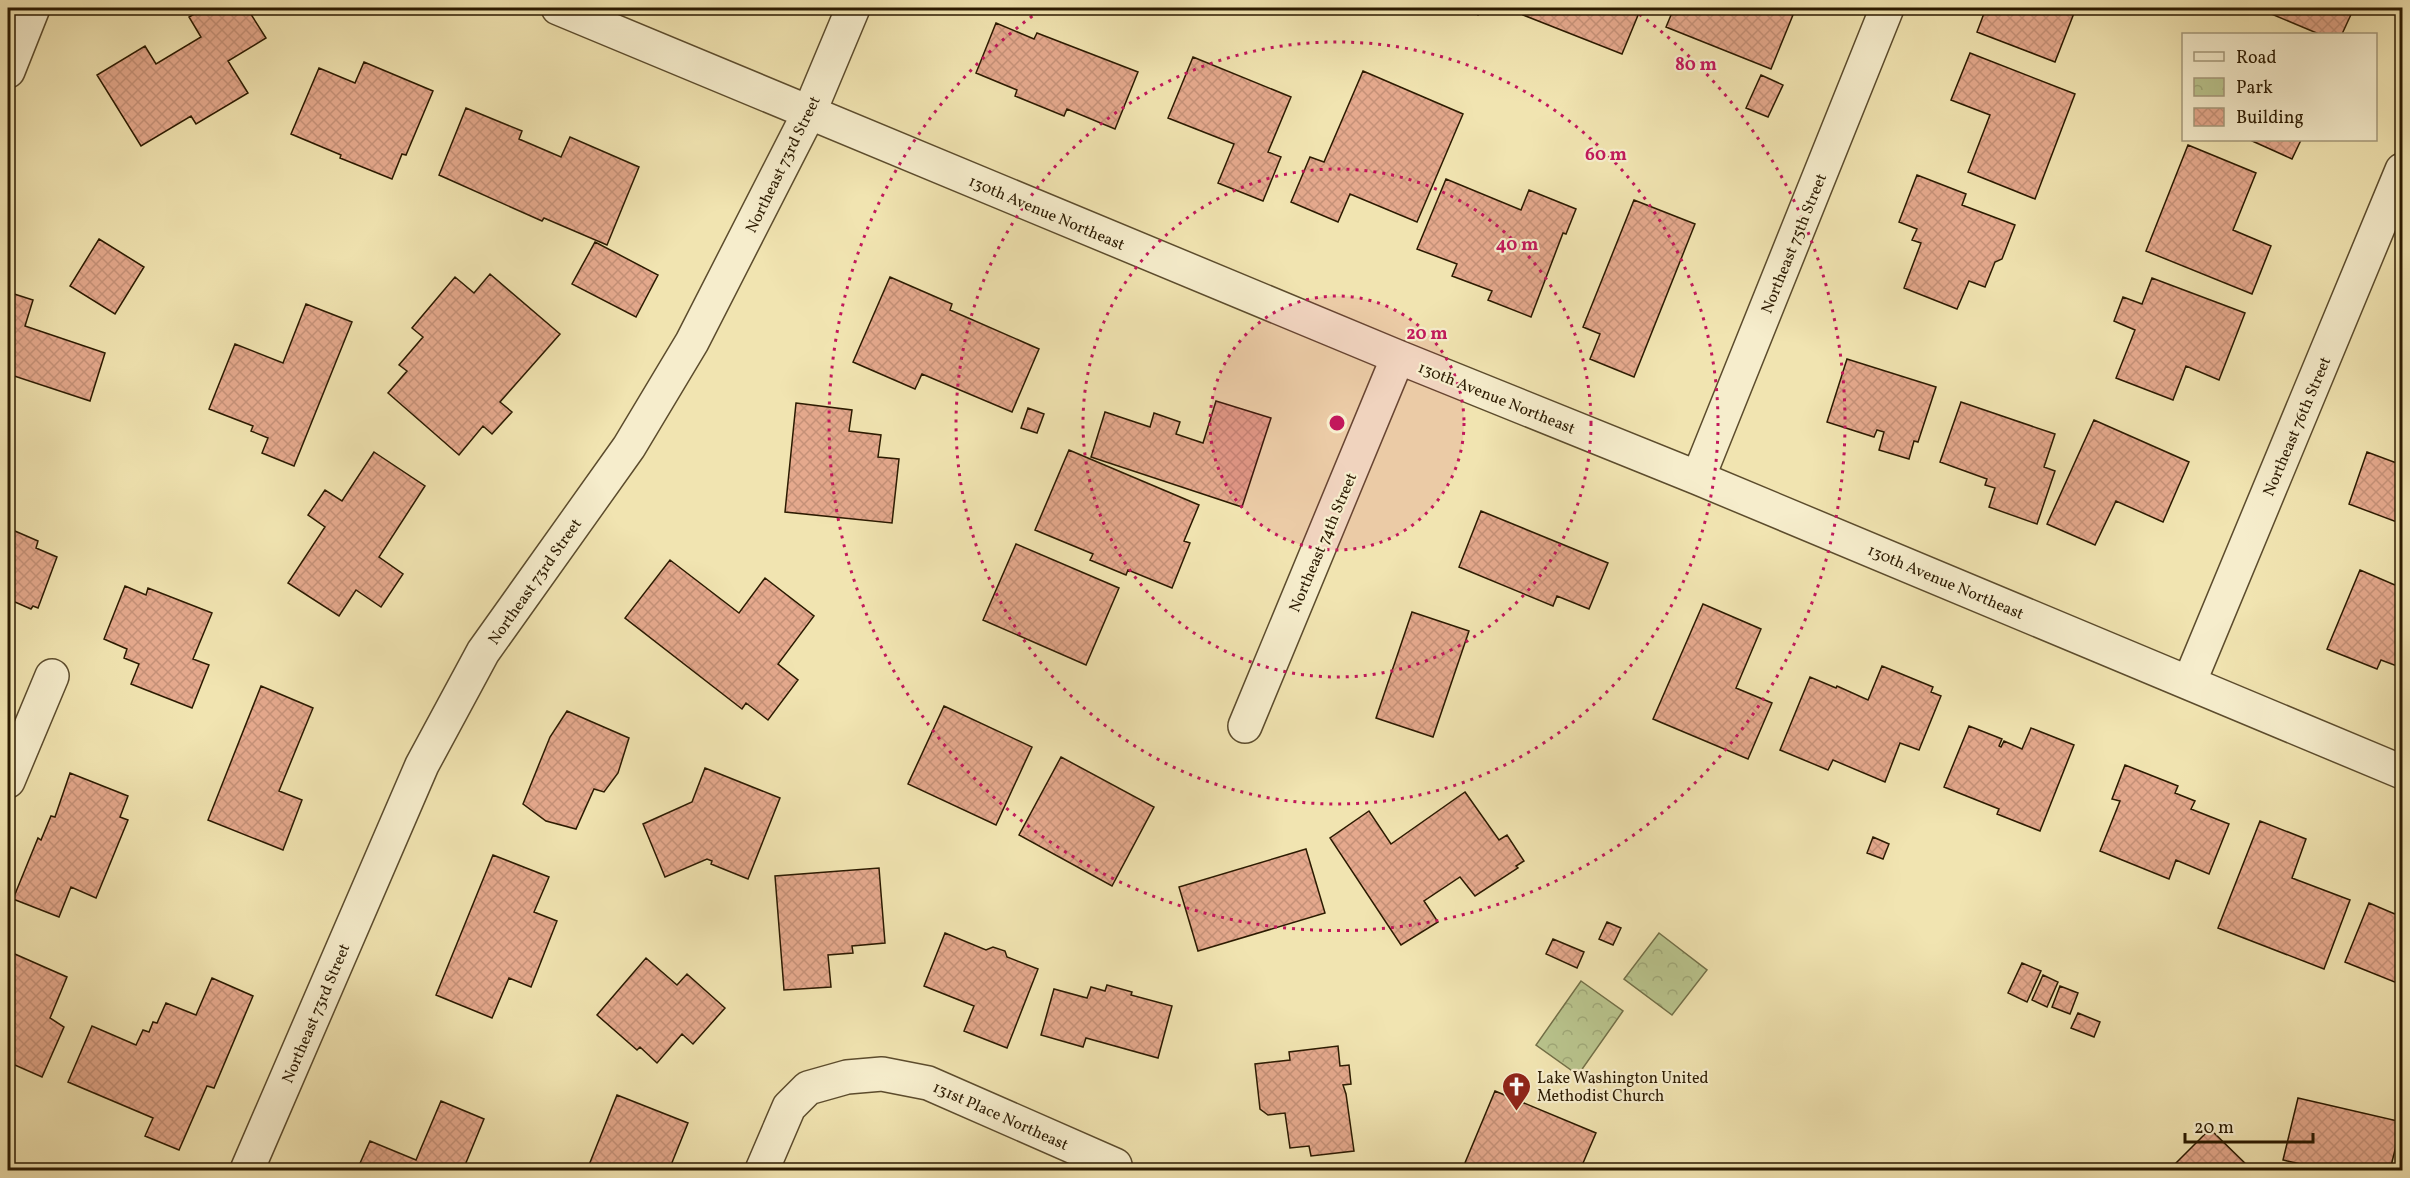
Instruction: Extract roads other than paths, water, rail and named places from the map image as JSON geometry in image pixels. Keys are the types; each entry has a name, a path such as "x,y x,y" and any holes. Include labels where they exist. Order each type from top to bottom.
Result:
{"street":[{"path":"8,71 33,8"},
{"name":"130th Avenue Northeast","path":"558,8 1398,357 1698,478 2403,772"},
{"name":"Northeast 73rd Street","path":"247,1170 422,765 483,652 629,447 693,342 809,113 853,8"},
{"name":"Northeast 75th Street","path":"1698,478 1887,8"},
{"name":"Northeast 76th Street","path":"2189,683 2403,170"},
{"name":"Northeast 74th Street","path":"1245,726 1398,357"},
{"path":"8,781 51,676"},
{"name":"131st Place Northeast","path":"762,1170 789,1107 808,1088 847,1077 882,1074 928,1083 1115,1165"}],"place":[{"name":"Lake Washington United Methodist Church","path":"1516,1112"}]}
